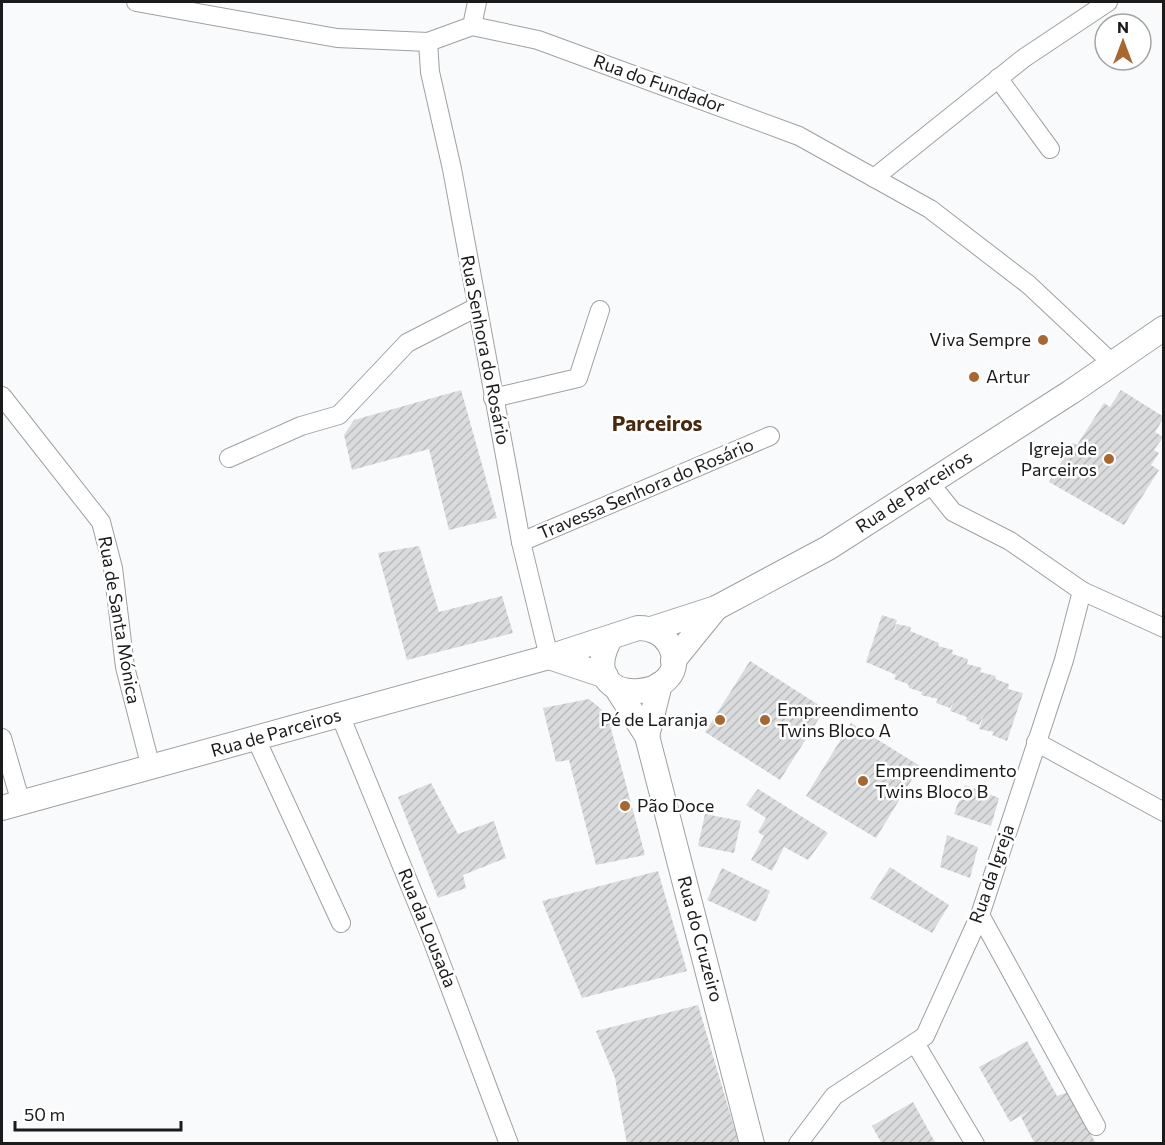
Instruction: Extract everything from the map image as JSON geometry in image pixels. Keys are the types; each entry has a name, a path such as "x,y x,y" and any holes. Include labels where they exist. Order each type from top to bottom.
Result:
{"main road":[{"name":"Rua de Parceiros","path":"651,628 716,608 828,548 1113,364 1164,328"},
{"path":"549,657 637,693 660,684 667,676 673,661 716,608"},
{"path":"612,682 605,653 611,638 638,628 651,628 668,642 673,661"},
{"name":"Rua de Parceiros","path":"11,806 611,638"},
{"name":"Rua do Cruzeiro","path":"612,682 647,736 752,1143"},
{"name":"Rua do Cruzeiro","path":"647,736 660,684"}],"street":[{"path":"136,2 338,38 428,42 471,26 477,2"},
{"path":"874,178 998,78 1107,2"},
{"name":"Rua do Fundador","path":"471,26 538,40 799,136 930,209 1029,285 1113,364"},
{"name":"Rua Senhora do Rosário","path":"428,42 430,72 452,169 521,542 549,657"},
{"path":"998,78 1050,148"},
{"path":"229,458 301,426 339,415 407,343 477,307"},
{"path":"493,398 578,378 600,310"},
{"name":"Rua de Santa Mónica","path":"2,396 101,522 113,568 125,667 151,768"},
{"name":"Travessa Senhora do Rosário","path":"521,542 770,436"},
{"path":"929,482 953,512 1010,541 1082,591 1164,628"},
{"name":"Rua da Igreja","path":"798,1143 834,1096 925,1036 980,915 1064,660 1082,591"},
{"name":"Rua da Lousada","path":"340,715 431,937 509,1143"},
{"path":"2,738 11,806"},
{"path":"256,739 341,923"},
{"path":"1036,742 1164,812"},
{"path":"980,915 1096,1126"},
{"path":"915,1043 975,1143"}],"building":[{"path":"461,390 497,518 449,530 429,449 352,470 344,435 354,420"},
{"name":"Igreja de Parceiros","path":"1121,390 1164,417 1155,432 1163,437 1154,450 1159,453 1151,465 1159,470 1124,525 1049,482 1073,443 1077,445 1104,403 1110,407"},
{"path":"419,546 439,612 502,596 513,633 407,660 378,553"},
{"path":"882,615 897,620 893,634 897,624 911,627 910,631 939,643 938,646 953,650 952,654 968,659 967,664 982,668 980,672 996,676 995,679 1009,684 1008,689 1023,693 1007,741 992,735 994,732 979,729 984,714 979,725 966,720 967,717 950,711 954,700 950,708 936,703 938,699 921,695 922,692 909,688 908,684 894,679 896,675 866,662"},
{"name":"Empreendimento Twins Bloco A","path":"750,661 825,709 780,780 705,732"},
{"path":"589,699 607,714 645,855 596,865 569,760 556,762 543,708"},
{"name":"Empreendimento Twins Bloco B","path":"851,723 920,766 876,838 806,796"},
{"path":"431,783 458,834 494,821 506,858 463,875 466,888 438,898 398,797"},
{"path":"965,785 999,798 991,826 954,814"},
{"path":"758,789 828,833 808,860 784,847 772,871 751,860 764,836 758,832 766,818 746,805"},
{"path":"705,814 741,821 734,853 698,846"},
{"path":"947,835 978,847 970,878 940,867"},
{"path":"890,867 949,905 932,933 870,898"},
{"path":"722,868 770,891 756,922 707,900"},
{"path":"658,871 687,971 582,998 542,901"},
{"path":"698,1005 739,1144 627,1144 615,1078 596,1031"},
{"path":"1027,1041 1057,1096 1069,1092 1096,1144 1035,1144 1021,1117 1029,1111 1010,1122 979,1067"},
{"path":"913,1102 936,1144 882,1144 872,1126"}],"place":[{"name":"Viva Sempre","path":"1043,340"},
{"name":"Artur","path":"974,377"},
{"name":"Igreja de Parceiros","path":"1109,459"},
{"name":"Pé de Laranja","path":"720,720"},
{"name":"Empreendimento Twins Bloco A","path":"765,720"},
{"name":"Empreendimento Twins Bloco B","path":"863,781"},
{"name":"Pão Doce","path":"625,806"}],"district":[{"name":"Parceiros","path":"657,424"}]}
